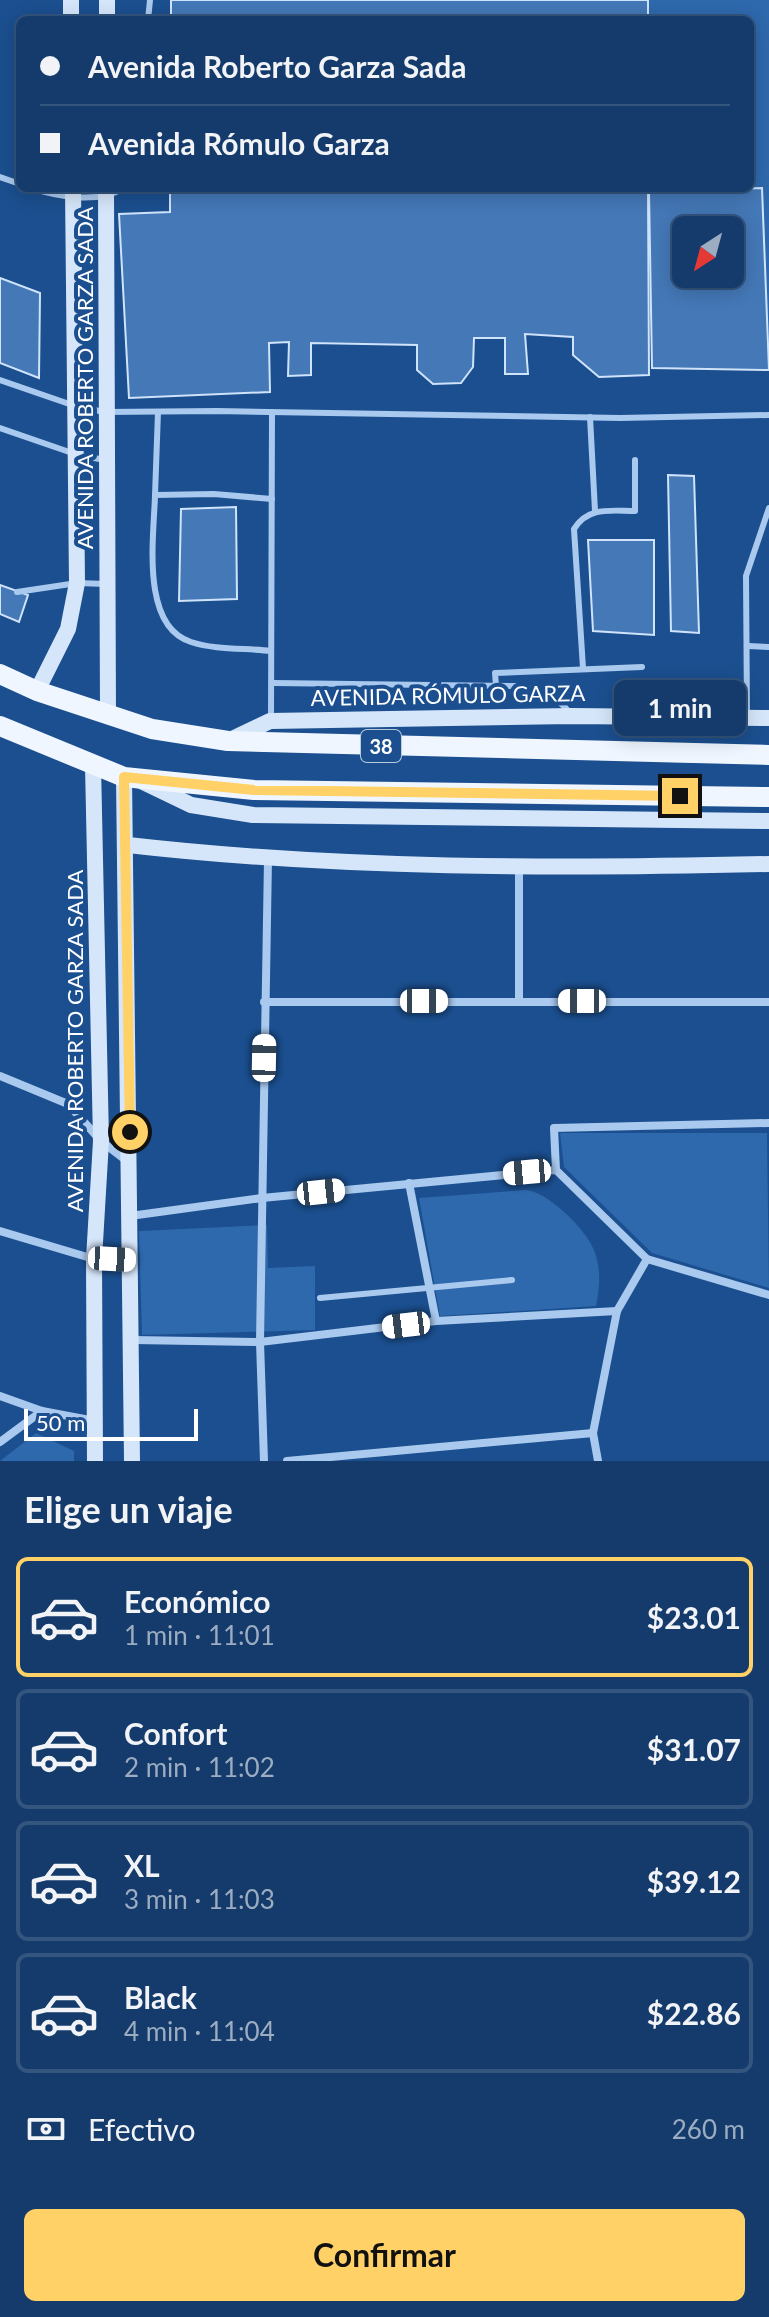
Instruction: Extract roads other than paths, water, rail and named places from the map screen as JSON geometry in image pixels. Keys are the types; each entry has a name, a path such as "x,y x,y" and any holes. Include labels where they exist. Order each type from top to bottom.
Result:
{"main road":[{"name":"38","path":"0,674 37,691 152,729 228,741 769,755"},
{"name":"38","path":"0,726 130,778 254,790 769,797"}],"street":[{"name":"AVENIDA ROBERTO GARZA SADA","path":"106,192 108,713"},
{"name":"AVENIDA ROBERTO GARZA SADA","path":"37,691 68,629 77,583 78,407 73,193"},
{"name":"AVENIDA RÓMULO GARZA","path":"228,741 270,721 572,716 769,718"},
{"name":"AVENIDA ROBERTO GARZA SADA","path":"93,765 101,1141 94,1259 95,1461"},
{"path":"132,1461 130,778 191,805 253,815 769,821"},
{"path":"128,845 268,859 519,866 769,864"},
{"path":"264,1461 260,1342 268,859"},
{"path":"519,866 519,1001"},
{"path":"264,1002 769,1002"},
{"path":"0,1076 68,1104 101,1141 130,1164"},
{"path":"769,1123 554,1128 556,1170 647,1259 769,1295"},
{"path":"130,1216 262,1198 556,1170"},
{"path":"409,1183 436,1321"},
{"path":"0,1231 94,1259 130,1260"},
{"path":"598,1461 593,1433 617,1311 647,1259"},
{"path":"133,1340 260,1342 436,1321 617,1311"},
{"path":"0,1396 42,1411 95,1421"},
{"path":"0,1442 42,1411"},
{"path":"287,1461 593,1433"}],"lane":[{"path":"73,193 106,192"},
{"path":"0,380 78,407 105,412 590,417 769,415"},
{"path":"158,412 153,558 158,610 164,623 192,643 271,651"},
{"path":"270,721 273,683 272,412"},
{"path":"590,417 595,511"},
{"path":"0,428 78,455 105,460"},
{"path":"583,668 574,529 580,520 595,511 635,511 635,460"},
{"path":"155,495 214,494 272,499"},
{"path":"746,718 746,576 769,508"},
{"path":"17,592 77,583 107,584"},
{"path":"748,646 769,647"},
{"path":"496,686 495,673 642,667"},
{"path":"273,683 496,686 537,690 560,700 572,716"},
{"path":"320,1298 512,1280"}]}
